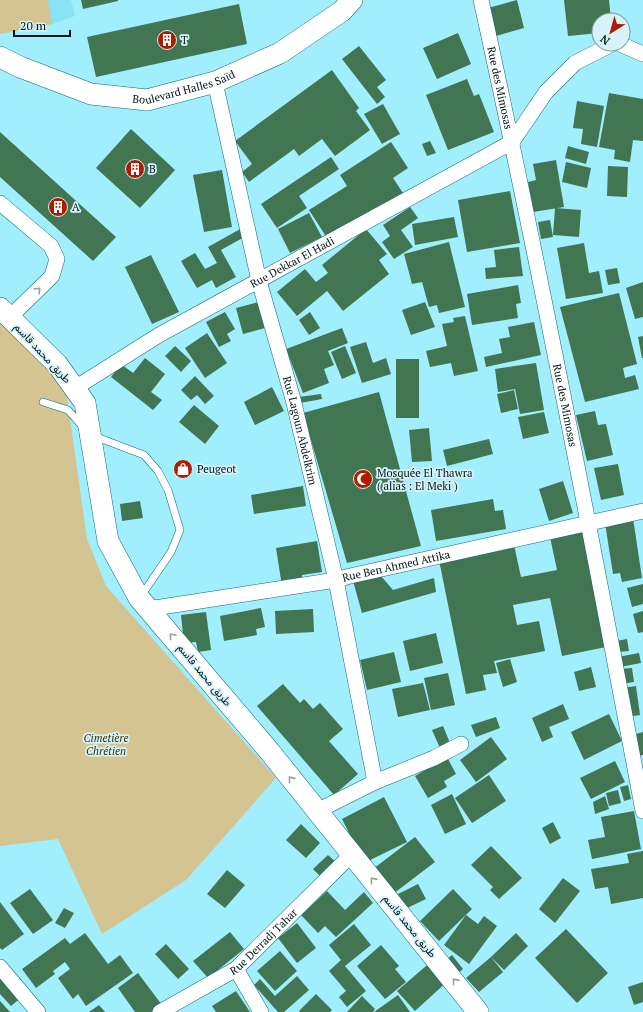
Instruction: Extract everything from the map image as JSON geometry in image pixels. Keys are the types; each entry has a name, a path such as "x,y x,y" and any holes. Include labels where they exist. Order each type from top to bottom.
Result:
{"street":[{"name":"Boulevard Halles Saïd","path":"0,57 20,67 92,94 146,100 215,82 280,52 342,11 352,0"},
{"name":"Rue des Mimosas","path":"481,0 512,142 588,523 643,811"},
{"path":"631,49 643,54"},
{"path":"512,142 546,92 575,63 596,52"},
{"name":"Rue Lagoun Abdelkrim","path":"215,82 259,281 293,399 336,580 375,782"},
{"name":"Rue Dekkar El Hadi","path":"75,388 160,335 512,142"},
{"path":"0,203 50,246 57,259 52,276 5,313"},
{"name":"طريق محمد قاسم","path":"5,313 57,364 84,403 108,541 144,603 270,752 478,1012"},
{"name":"Rue Ben Ahmed Attika","path":"144,603 336,580 357,574 643,511"},
{"path":"317,811 375,782 434,758 460,744"},
{"name":"Rue Derradj Tahar","path":"160,1012 236,969 352,854"},
{"path":"0,967 38,1012"},
{"path":"236,969 261,1012"}],"lane":[{"path":"43,402 68,410 90,434 144,455 158,471 168,490 180,530 171,552 144,603"}],"shaded area":[{"path":"0,0 71,0 75,16 52,24 0,34"}],"green space":[{"path":"0,0 48,0 52,24 0,34"},
{"name":"Cimetière Chrétien","path":"0,324 40,358 67,397 87,539 106,586 276,778 186,880 102,934 58,839 0,846"}],"building":[{"path":"81,0 118,0 118,1 83,9"},
{"path":"517,0 524,28 496,36 488,8"},
{"path":"564,0 609,0 610,12 591,12 591,34 568,36"},
{"name":"T","path":"239,4 247,44 96,77 87,37"},
{"path":"458,33 471,64 437,79 423,48"},
{"path":"359,46 386,80 377,87 385,97 377,104 342,59"},
{"path":"332,70 359,108 356,111 370,130 335,156 322,139 299,156 294,149 249,182 242,172 252,164 235,141"},
{"path":"467,79 474,96 479,94 494,132 448,150 426,95"},
{"path":"609,93 643,99 643,141 633,140 630,162 614,159 615,150 599,147"},
{"path":"577,101 604,106 597,147 581,144 583,129 573,128"},
{"path":"383,104 400,134 382,144 364,114"},
{"name":"B","path":"131,129 175,170 140,208 96,168"},
{"name":"A","path":"0,132 116,237 93,261 0,177"},
{"path":"430,141 436,153 427,156 422,144"},
{"path":"391,142 408,168 393,178 403,193 327,238 309,210 347,186 340,175"},
{"path":"568,146 589,152 586,164 565,158"},
{"path":"331,157 339,169 299,196 307,208 277,228 261,204"},
{"path":"556,160 564,207 533,212 528,182 536,180 533,164"},
{"path":"566,162 591,168 587,188 562,182"},
{"path":"608,166 628,167 627,197 607,196"},
{"path":"222,170 232,227 204,232 193,175"},
{"path":"510,191 520,243 467,252 458,200"},
{"path":"410,207 418,218 401,230 413,247 394,259 382,242 390,236 383,225"},
{"path":"555,208 581,210 579,237 553,235"},
{"path":"309,213 322,237 290,253 278,229"},
{"path":"454,217 458,237 415,245 412,224"},
{"path":"550,220 553,237 541,239 538,222"},
{"path":"242,228 246,236 221,250 236,277 216,288 212,280 197,288 181,261 195,253 205,269 217,263 208,247"},
{"path":"366,229 387,254 379,260 389,274 343,311 327,291 297,316 277,292 305,269 316,282 328,273 322,265"},
{"path":"449,242 465,307 439,313 437,305 429,307 422,282 412,284 404,254"},
{"path":"584,243 589,273 599,271 603,293 566,299 557,248"},
{"path":"519,247 523,276 486,279 485,268 496,267 494,250"},
{"path":"151,255 179,312 152,324 125,267"},
{"path":"617,268 620,283 608,285 605,270"},
{"path":"643,282 643,317 635,319 626,288"},
{"path":"518,285 521,303 516,304 518,318 472,325 467,294"},
{"path":"619,293 637,364 623,368 625,378 635,375 639,389 585,402 560,307"},
{"path":"259,302 265,328 243,334 236,308"},
{"path":"425,302 435,327 411,335 402,310"},
{"path":"225,312 235,329 227,334 231,341 219,347 206,322"},
{"path":"310,312 320,328 309,335 299,320"},
{"path":"465,316 478,371 454,376 451,363 430,367 426,351 447,346 442,324 454,322 453,318"},
{"path":"534,322 541,355 486,367 484,357 502,353 499,339 510,337 508,327"},
{"path":"342,328 348,343 328,351 334,365 324,369 329,383 303,393 286,349"},
{"path":"207,333 227,363 205,378 185,348"},
{"path":"643,336 643,358 642,358 638,337"},
{"path":"366,342 373,363 386,358 391,374 362,383 350,347"},
{"path":"175,346 191,361 181,372 165,356"},
{"path":"345,346 356,373 342,379 331,352"},
{"path":"145,358 165,374 151,392 162,400 153,410 111,377 121,364 133,373"},
{"path":"396,359 419,359 419,418 396,418"},
{"path":"536,363 544,410 520,414 515,389 498,392 495,369"},
{"path":"195,376 214,396 205,404 197,395 191,400 181,390"},
{"path":"272,387 284,411 255,425 244,402"},
{"path":"514,390 518,409 501,413 497,394"},
{"name":"Mosquée El Thawra ( alias : El Meki )","path":"379,392 421,546 347,563 303,413"},
{"path":"321,394 322,399 300,403 299,397"},
{"path":"194,405 219,426 205,444 179,422"},
{"path":"595,411 598,425 606,424 613,455 587,461 576,415"},
{"path":"544,412 549,433 523,439 518,417"},
{"path":"429,428 432,461 412,462 409,430"},
{"path":"489,439 493,454 447,466 443,450"},
{"path":"618,464 624,495 601,500 594,468"},
{"path":"563,481 573,513 549,521 539,489"},
{"path":"303,486 306,506 254,514 251,495"},
{"path":"493,499 495,511 503,510 506,529 436,541 431,510"},
{"path":"140,501 143,518 122,521 120,504"},
{"path":"633,518 642,578 622,582 620,573 613,574 605,523"},
{"path":"582,531 606,647 562,656 550,598 513,605 517,625 539,621 545,651 494,661 497,673 483,675 486,690 466,694 439,560 514,545 521,577 557,570 550,537"},
{"path":"317,541 322,572 302,575 303,583 282,586 276,548"},
{"path":"381,576 393,590 434,578 436,592 362,613 353,581"},
{"path":"643,584 643,604 632,607 627,588"},
{"path":"261,608 265,627 256,629 257,635 224,641 220,616"},
{"path":"313,609 314,632 276,634 275,611"},
{"path":"643,611 643,632 638,633 633,614"},
{"path":"206,612 211,650 198,652 196,642 184,643 181,615"},
{"path":"436,633 443,663 410,671 403,641"},
{"path":"627,639 629,651 618,652 616,641"},
{"path":"394,652 401,682 367,690 360,660"},
{"path":"639,653 641,663 620,667 618,657"},
{"path":"510,659 517,682 503,687 496,663"},
{"path":"591,667 596,687 579,691 574,672"},
{"path":"632,668 634,682 622,684 620,669"},
{"path":"448,673 455,705 431,710 424,678"},
{"path":"423,683 430,710 398,717 392,689"},
{"path":"283,684 300,703 304,699 313,709 320,703 343,729 329,741 358,774 334,795 257,706"},
{"path":"636,686 640,715 627,717 622,688"},
{"path":"563,704 569,719 549,727 553,737 542,742 532,718"},
{"path":"609,714 622,741 584,760 571,732"},
{"path":"496,717 500,728 476,737 471,725"},
{"path":"443,726 450,743 440,748 432,730"},
{"path":"643,732 643,755 638,756 633,735"},
{"path":"491,737 507,759 476,782 460,760"},
{"path":"447,757 456,774 444,781 447,787 428,798 415,776"},
{"path":"615,761 625,782 591,799 580,778"},
{"path":"489,775 506,801 472,823 455,798"},
{"path":"628,785 631,799 624,801 620,787"},
{"path":"618,790 621,803 609,806 606,793"},
{"path":"452,794 466,824 445,834 431,805"},
{"path":"605,796 609,809 595,814 593,802"},
{"path":"384,797 407,842 364,863 342,819"},
{"path":"634,811 641,849 592,859 588,840 605,837 601,817"},
{"path":"553,822 561,838 550,844 542,828"},
{"path":"301,824 320,843 306,858 286,840"},
{"path":"415,837 435,862 393,894 373,869"},
{"path":"491,846 522,878 499,899 490,890 493,887 471,865"},
{"path":"643,851 643,898 611,904 608,887 595,889 591,869 629,863 627,854"},
{"path":"328,855 337,863 322,878 313,869"},
{"path":"227,870 245,885 225,908 207,894"},
{"path":"563,878 580,891 555,923 539,909"},
{"path":"418,884 426,899 405,909 398,894"},
{"path":"30,889 53,920 33,934 10,903"},
{"path":"453,889 472,909 439,941 420,921"},
{"path":"327,891 345,910 364,892 373,903 336,937 325,926 318,933 301,915"},
{"path":"0,902 24,934 2,950 0,948"},
{"path":"64,908 74,913 65,928 55,923"},
{"path":"466,915 478,924 484,916 497,926 469,964 444,945"},
{"path":"297,923 316,948 297,963 278,938"},
{"path":"354,924 371,945 345,966 366,991 347,1007 339,997 346,991 329,971 341,960 329,945"},
{"path":"566,929 608,973 577,1003 535,958"},
{"path":"230,932 244,949 208,978 193,961"},
{"path":"85,933 108,964 120,955 133,973 86,1006 78,994 73,999 58,978 70,969 65,962 53,971 55,974 36,988 22,969 65,938 70,944"},
{"path":"516,933 528,946 504,970 491,957"},
{"path":"166,944 189,969 178,979 155,954"},
{"path":"381,945 399,966 395,969 406,982 385,999 357,966"},
{"path":"280,951 297,971 275,991 257,971"},
{"path":"452,955 463,969 455,976 444,962"},
{"path":"491,957 503,972 479,992 466,978"},
{"path":"433,960 450,979 415,1011 397,991"},
{"path":"0,970 23,996 11,1006 0,994"},
{"path":"138,973 162,1005 153,1012 135,1012 118,988"},
{"path":"297,976 309,990 284,1012 278,1012 254,985 260,979 275,996"},
{"path":"643,982 643,1002 634,1005 628,987"},
{"path":"236,991 250,1012 216,1012 212,1006"},
{"path":"316,994 332,1010 330,1012 300,1012 299,1011"},
{"path":"398,995 410,1012 374,1012"},
{"path":"362,996 375,1009 373,1012 347,1012"},
{"path":"0,1001 10,1012 0,1012"},
{"path":"99,1005 105,1012 89,1012"}],"place":[{"name":"T","path":"167,40"},
{"name":"B","path":"135,169"},
{"name":"A","path":"58,207"},
{"name":"Peugeot","path":"183,469"},
{"name":"Mosquée El Thawra ( alias : El Meki )","path":"363,479"}]}
